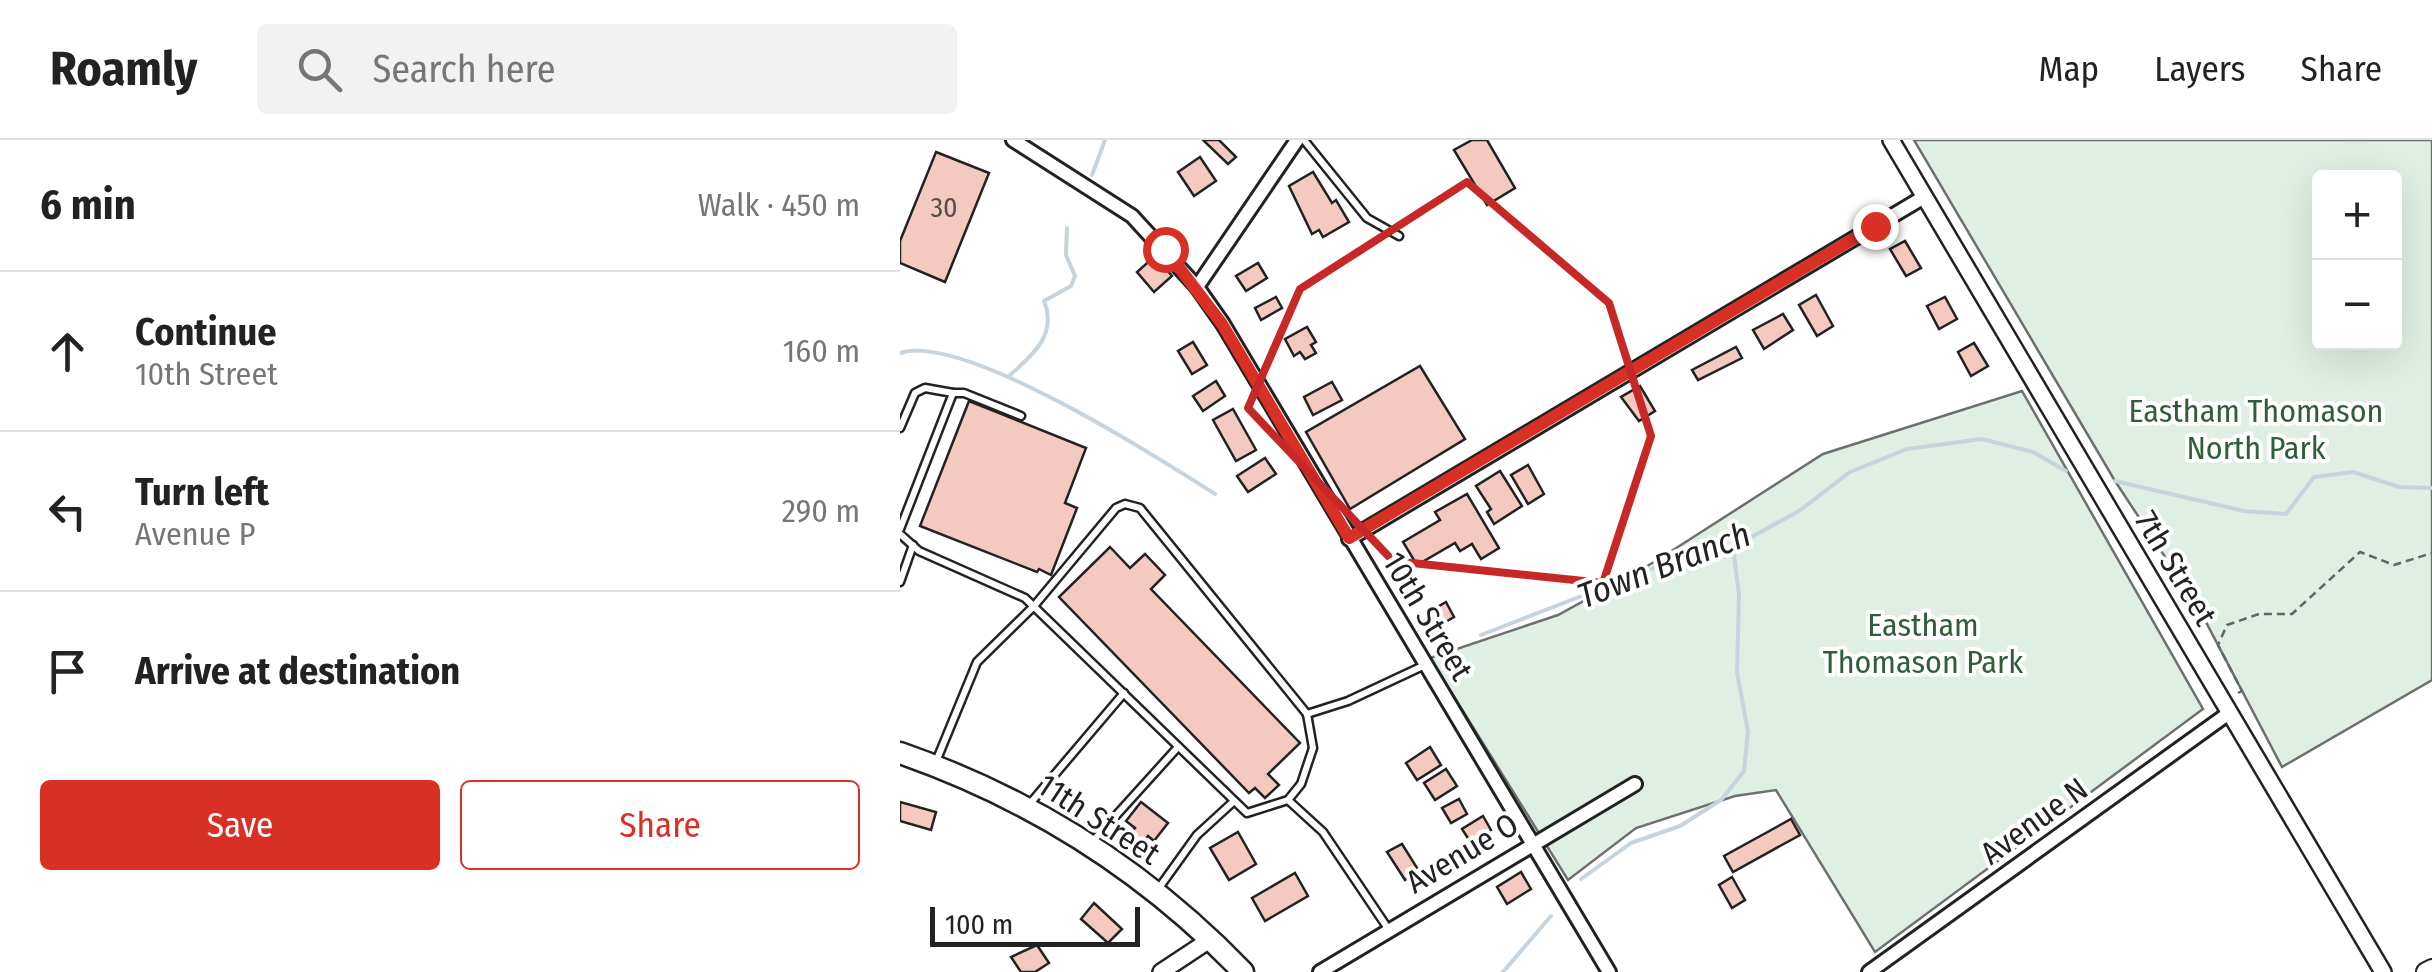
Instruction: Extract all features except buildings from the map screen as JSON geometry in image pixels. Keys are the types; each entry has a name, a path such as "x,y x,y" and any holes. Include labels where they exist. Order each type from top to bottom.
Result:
{"main road":[{"name":"11th Street","path":"900,753 1027,807 1090,844 1211,938 1243,972"}],"street":[{"name":"10th Street","path":"1012,140 1132,216 1197,287 1609,972"},
{"path":"1197,287 1300,140"},
{"name":"7th Street","path":"1891,140 2383,972"},
{"path":"1349,538 1924,197"},
{"name":"Avenue N","path":"1872,971 2226,707"},
{"name":"Avenue O","path":"1320,972 1635,784"},
{"path":"1161,972 1211,938"}],"lane":[{"path":"1300,140 1368,218 1400,236"},
{"path":"900,428 914,393 937,388 1021,416"},
{"path":"934,765 977,662 1034,606 1116,508 1125,504 1140,508 1306,714 1313,748 1301,784 1288,800 1247,813 1233,802 1124,693 1034,606 1025,598 913,545 900,531 953,393"},
{"path":"900,582 913,545"},
{"path":"1306,714 1348,701 1425,665"},
{"path":"1027,807 1124,693"},
{"path":"1090,844 1178,747"},
{"path":"1288,800 1323,832 1389,930"},
{"path":"1156,892 1197,834 1233,802"}],"path":[{"path":"2226,707 2242,691 2218,645 2228,624 2260,614 2292,614 2360,552 2394,565 2432,553"}],"highlighted area":[{"path":"1467,182 1609,303 1651,436 1603,583 1393,561 1248,408 1300,289"}],"green space":[{"name":"Eastham Thomason North Park","path":"1914,140 2432,140 2432,680 2282,767 2198,607 2115,481"},
{"name":"Eastham Thomason Park","path":"2022,391 2203,709 1875,952 1776,790 1735,796 1636,828 1568,880 1430,658 1558,615 1656,561 1823,454"}],"waterway":[{"path":"1092,175 1105,140"},
{"path":"1008,377 1045,335 1048,325 1044,301 1071,286 1075,276 1066,255 1067,228"},
{"name":"Town Branch","path":"900,353 929,352 967,361 1012,379 1106,428 1215,494"},
{"name":"Town Branch","path":"1481,635 1685,556 1733,547 1799,511 1850,472 1907,449 1982,439 2033,452 2066,471"},
{"name":"Town Branch","path":"2115,481 2244,511 2286,514 2314,477 2353,472 2399,487 2432,488"},
{"path":"1581,879 1631,843 1680,826 1721,800 1744,771 1748,732 1737,672 1739,595 1733,547"},
{"path":"1503,972 1551,916"}],"route":[{"path":"1165,249 1222,324 1349,538 1875,226"}]}
